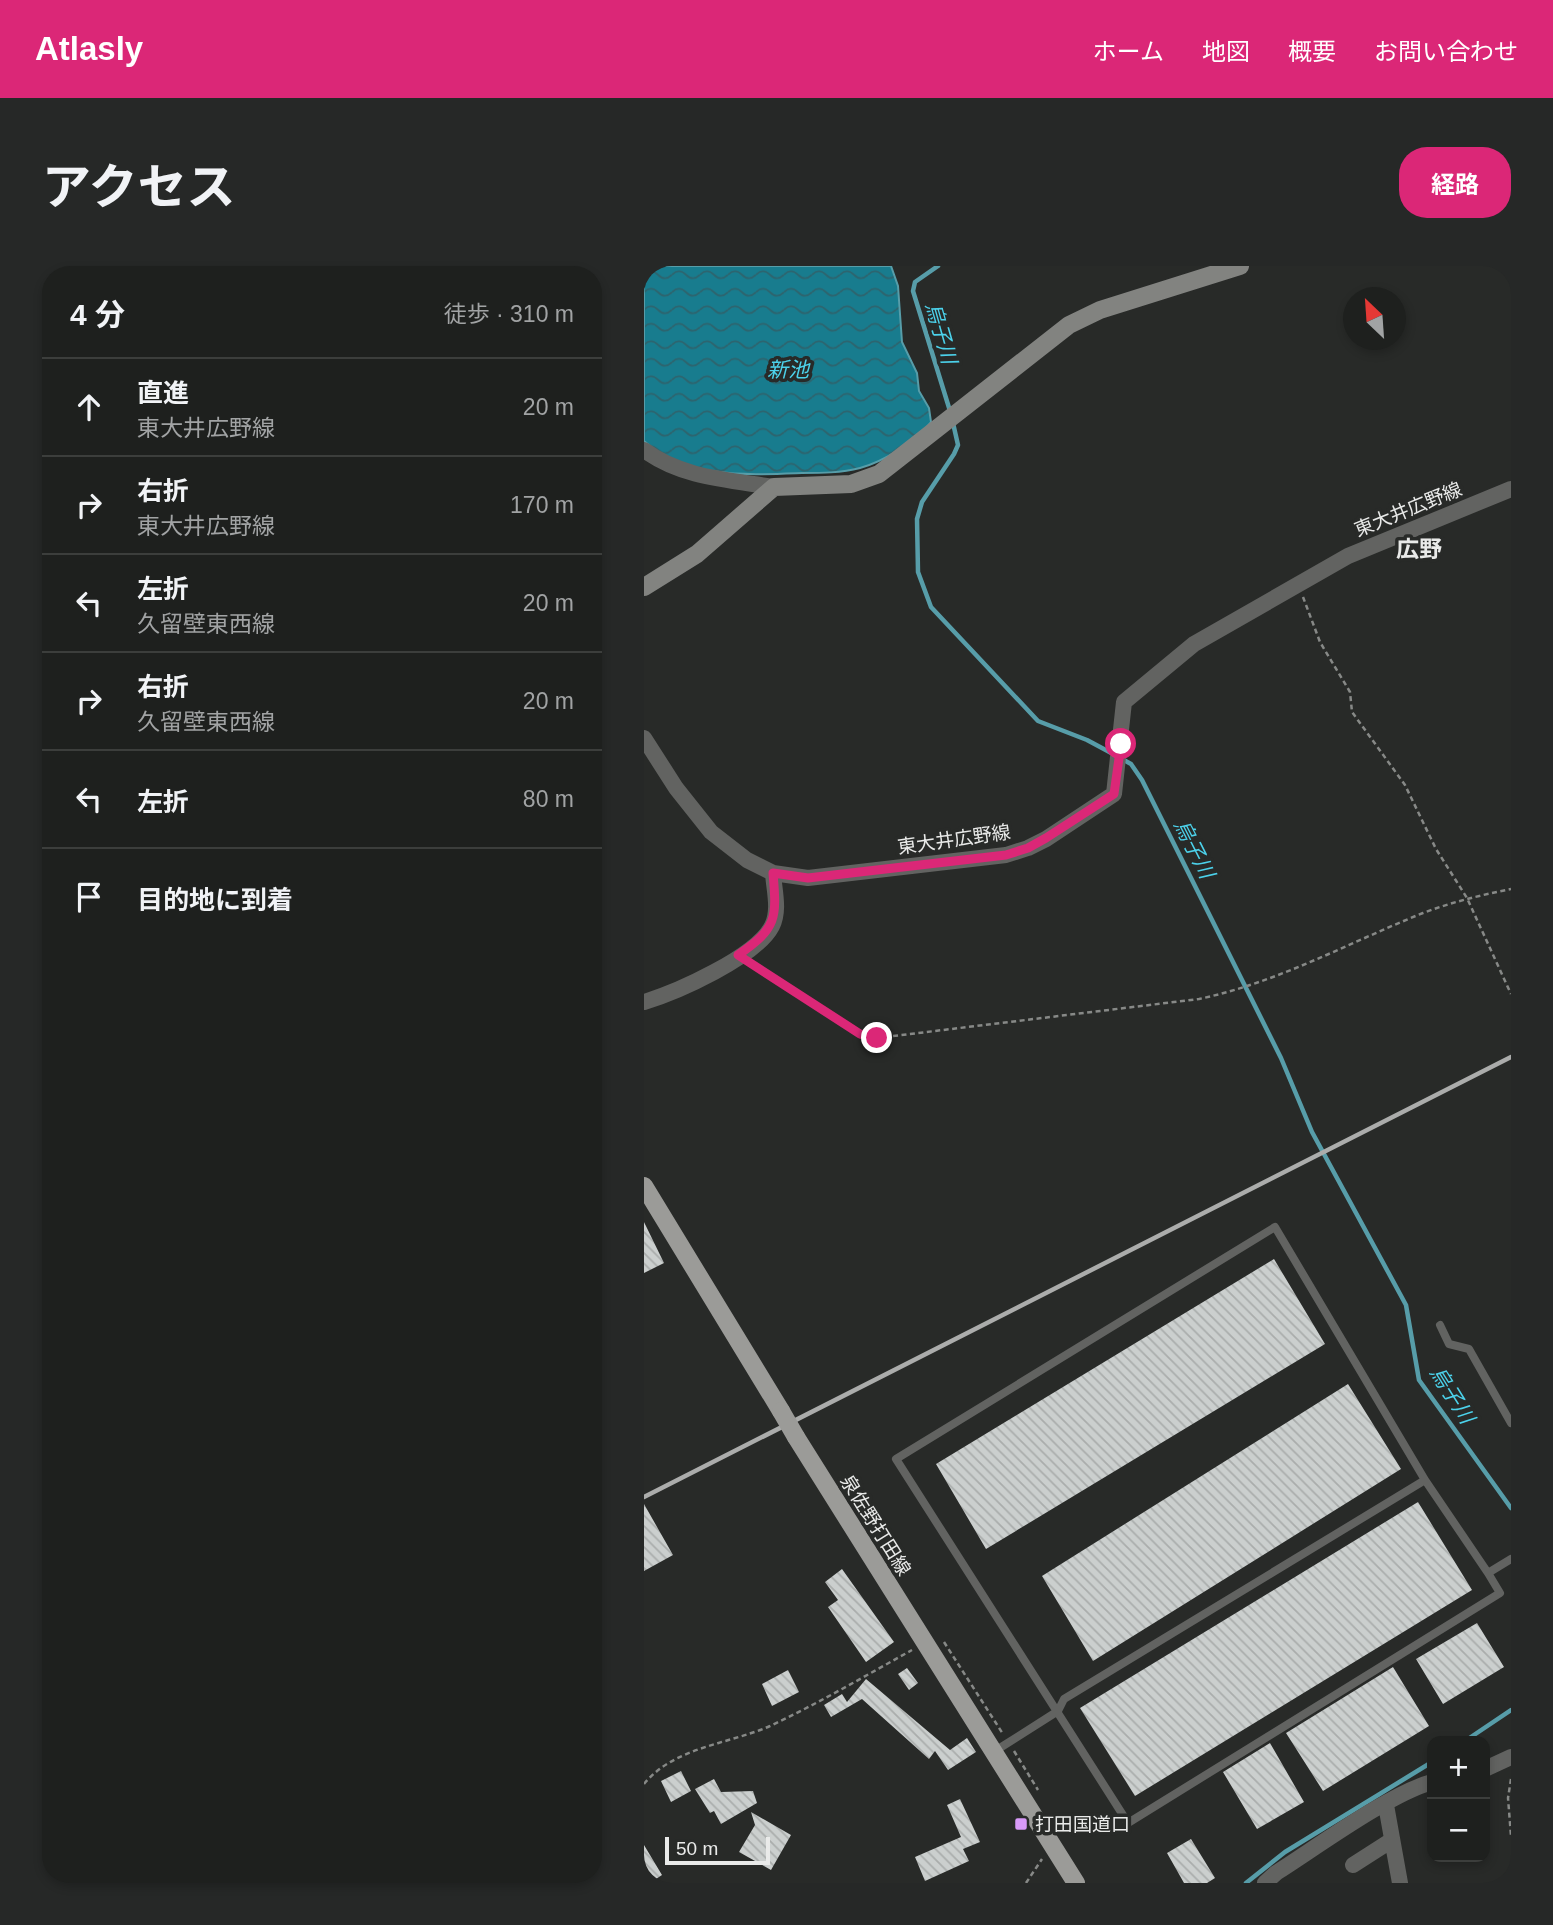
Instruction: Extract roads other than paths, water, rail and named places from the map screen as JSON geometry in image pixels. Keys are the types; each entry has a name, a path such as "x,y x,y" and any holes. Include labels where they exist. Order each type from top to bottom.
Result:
{"main road":[{"name":"泉佐野打田線","path":"644,1186 796,1437 1076,1883"}],"street":[{"path":"644,450 659,461 695,475 774,487 851,484 879,474 1069,325 1100,310 1240,266"},
{"path":"644,587 697,555 774,487"},
{"name":"東大井広野線","path":"644,738 676,788 711,832 747,860 773,873 808,878 1006,855 1028,848 1114,794 1124,702 1194,644 1348,556 1511,489"},
{"path":"644,1002 682,990 765,937 773,924 776,910 773,873"},
{"path":"1490,1767 1511,1757"},
{"path":"1276,1880 1386,1805 1427,1784"},
{"path":"1386,1805 1400,1883"},
{"path":"1353,1865 1392,1840"}],"lane":[{"path":"1275,1227 1425,1479 1488,1573 1500,1593 1128,1823 896,1459 1275,1227"},
{"path":"1440,1325 1449,1344 1469,1349 1511,1423"},
{"path":"995,1751 1058,1711 1064,1699 1425,1479"},
{"path":"1488,1573 1511,1559"}],"water":[{"name":"新池","path":"644,266 891,266 898,286 902,342 917,373 919,391 929,408 931,422 917,437 889,456 870,465 838,472 718,472 678,462 660,453 644,441"}],"waterway":[{"name":"烏子川","path":"938,266 915,282 913,291 950,411"},
{"name":"烏子川","path":"953,423 958,445 922,502 917,519 918,572 931,607 1038,721 1087,740 1115,755"},
{"name":"烏子川","path":"1122,759 1131,764 1142,780 1281,1058 1312,1132 1406,1305 1419,1380 1511,1508"},
{"name":"烏子川","path":"1472,1736 1511,1710"},
{"name":"烏子川","path":"1246,1883 1285,1852 1427,1765"}],"railway":[{"path":"644,1497 1511,1057"}],"place":[{"name":"打田国道口","path":"1021,1824"}],"district":[{"name":"広野","path":"1419,549"}]}
